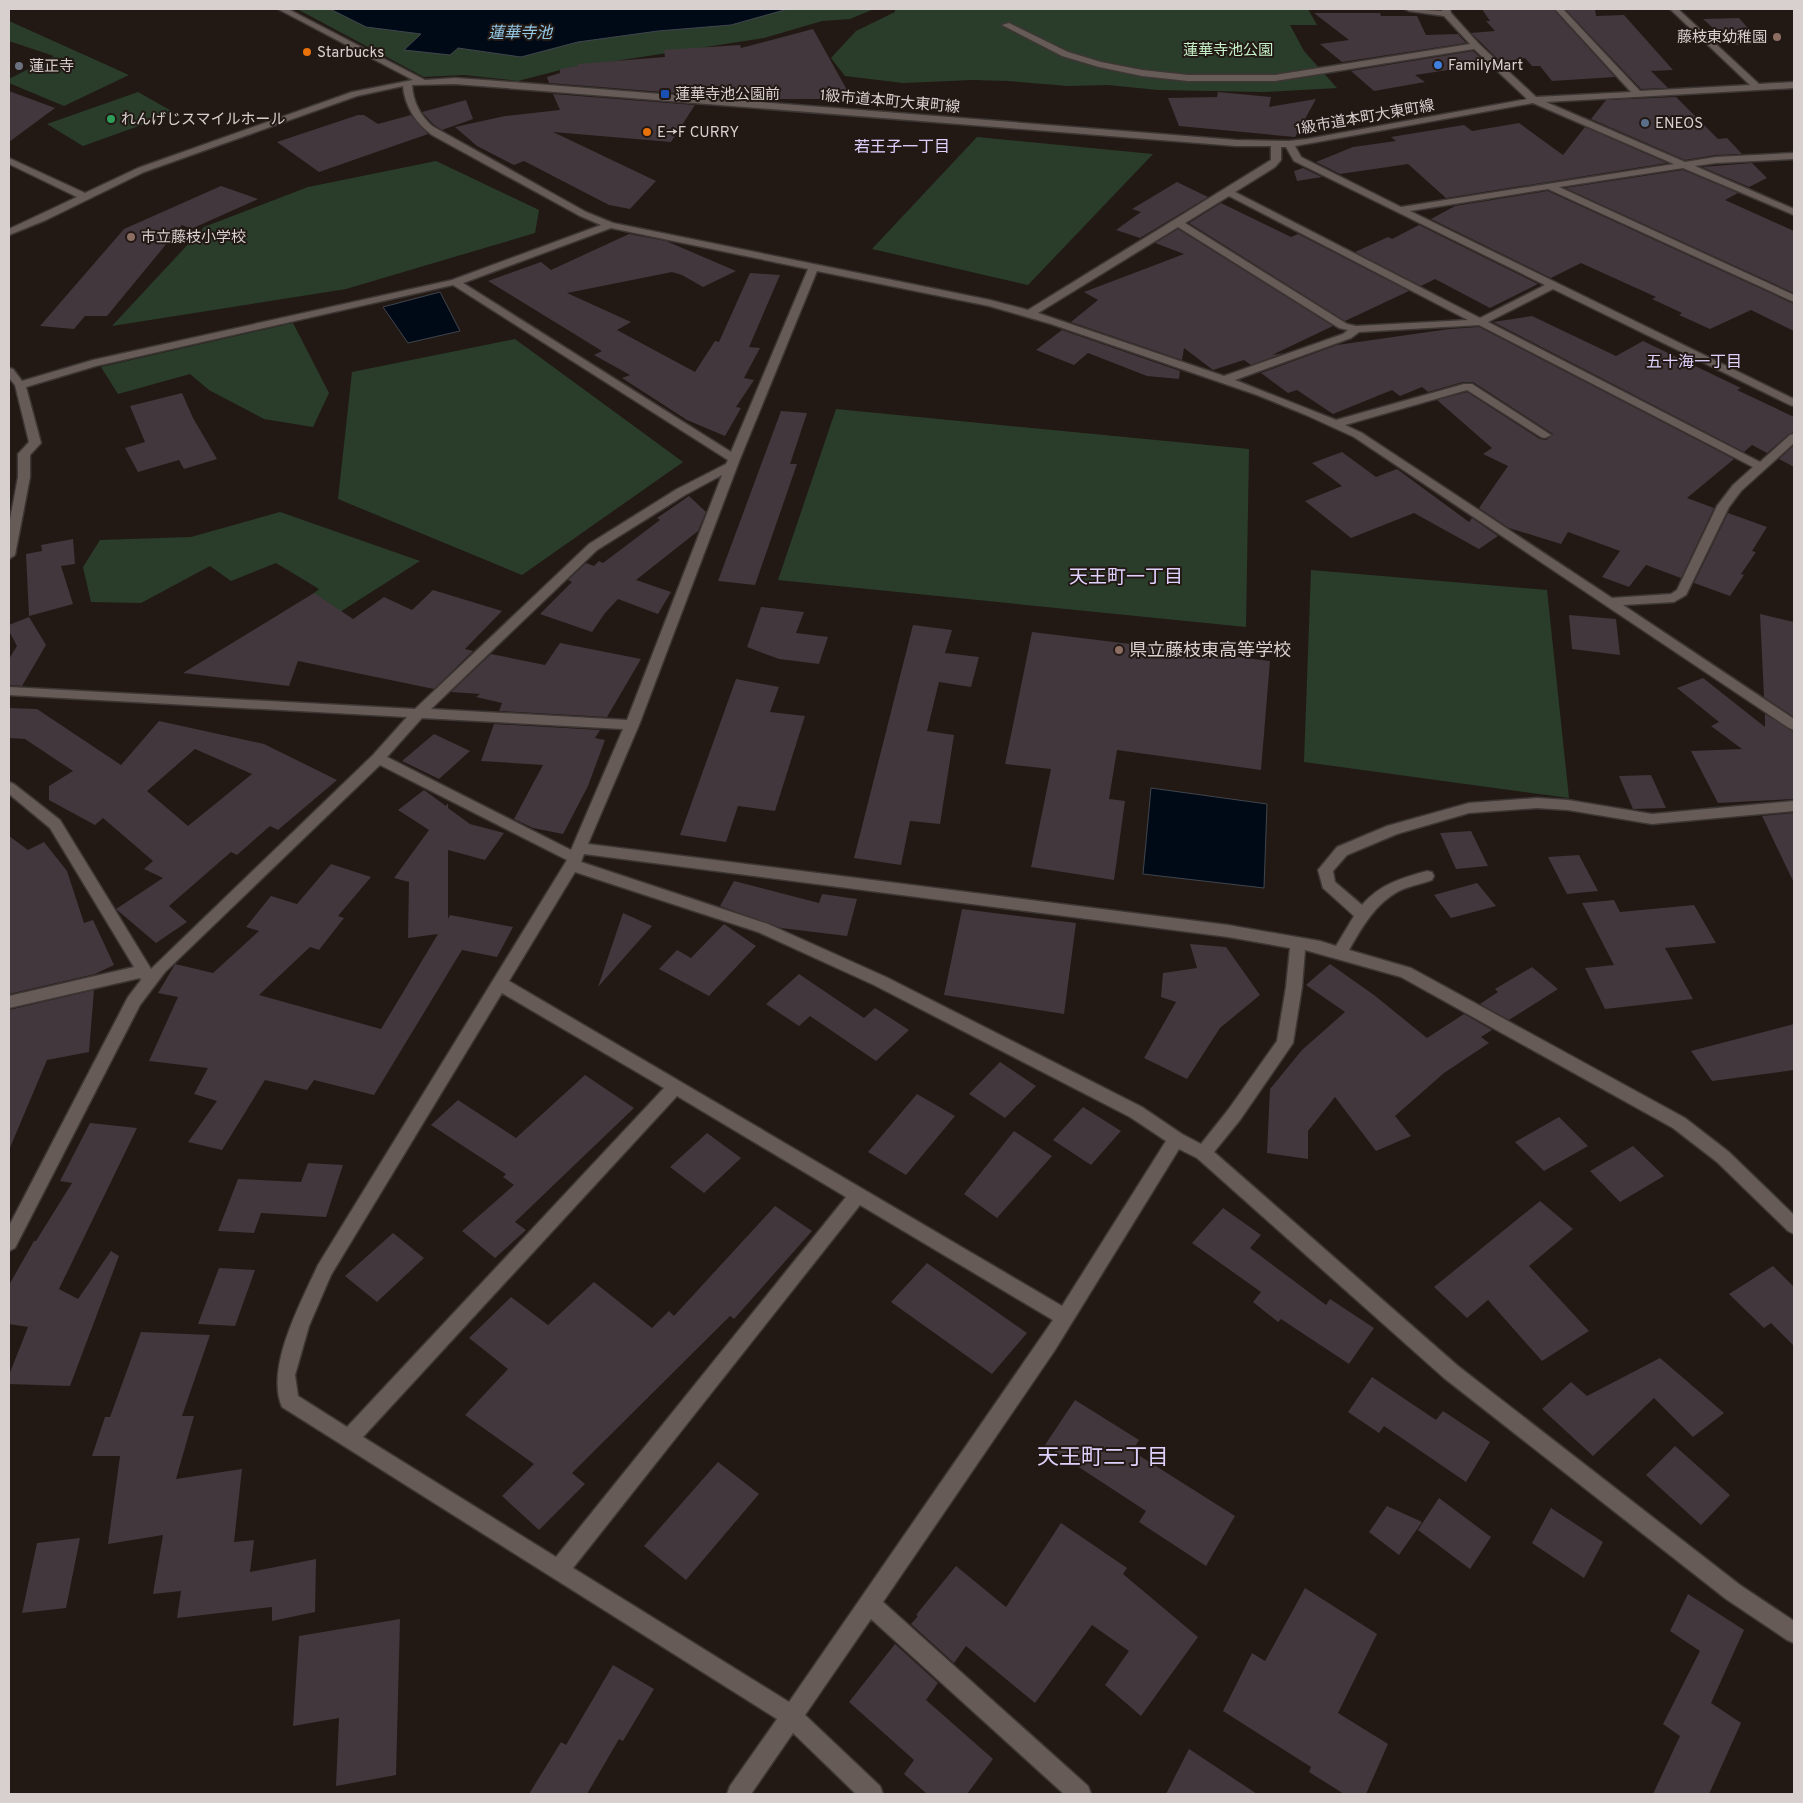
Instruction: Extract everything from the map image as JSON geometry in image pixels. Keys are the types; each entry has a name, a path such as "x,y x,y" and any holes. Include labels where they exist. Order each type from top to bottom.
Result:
{"street":[{"path":"282,9 425,83"},
{"path":"1409,9 1446,11 1476,46 1534,100 1794,212"},
{"path":"1559,9 1638,94"},
{"path":"1674,9 1757,87"},
{"path":"1006,25 1065,54 1099,64 1142,73 1188,78 1275,78 1476,46"},
{"path":"407,83 408,97 414,108 423,124 435,133 583,214 610,225 814,266 1031,313 1225,380 1335,424 1358,435 1794,725"},
{"name":"1級市道本町大東町線","path":"9,232 32,224 84,196 141,170 355,94 407,83 485,83 1217,141 1276,144 1308,142 1534,100 1794,85"},
{"path":"1031,313 1272,165 1276,160 1276,144"},
{"path":"1289,144 1297,159 1794,403"},
{"path":"1398,210 1716,160 1794,156"},
{"path":"11,165 84,196"},
{"path":"1549,186 1794,299"},
{"path":"1229,192 1761,466"},
{"path":"1178,223 1343,326 1356,329 1480,322 1553,286"},
{"path":"20,385 93,363 455,282 610,225"},
{"path":"814,266 732,463 632,725 575,857 324,1271 300,1326 286,1375 289,1401 791,1716 872,1794"},
{"path":"455,282 732,463"},
{"path":"1225,380 1347,336 1356,329"},
{"path":"9,371 20,385 35,443 24,454 9,459"},
{"path":"1335,424 1468,386 1545,435"},
{"path":"1610,602 1674,598 1682,592 1723,506 1738,488 1794,437"},
{"path":"9,555 24,477 24,454"},
{"path":"9,1002 147,976 160,968 378,758 418,714 594,547 681,492 732,463"},
{"path":"9,691 632,725"},
{"path":"378,758 575,857 763,928 853,969 1110,1098 1136,1112 1176,1139 1203,1153 1451,1372 1733,1592 1794,1633"},
{"path":"9,787 55,824 147,976"},
{"path":"1362,914 1328,884 1325,870 1342,851 1392,830 1469,808 1537,803 1568,805 1652,819 1794,806"},
{"path":"575,857 1228,931 1340,952 1406,972 1679,1123 1723,1157 1794,1226"},
{"path":"1340,952 1362,914 1374,901 1394,887 1427,876"},
{"path":"1203,1153 1234,1115 1284,1042 1294,987 1298,943"},
{"path":"9,1243 147,976"},
{"path":"499,983 1065,1317"},
{"path":"349,1438 675,1087"},
{"path":"738,1794 1065,1317 1176,1139"},
{"path":"558,1570 858,1195"},
{"path":"869,1603 1080,1794"}],"green space":[{"path":"297,9 874,9 850,19 822,21 764,38 564,69 518,81 464,75 424,77"},
{"name":"蓮華寺池公園","path":"895,9 1308,9 1317,25 1290,25 1304,51 1337,88 1265,92 1158,90 1108,85 1068,86 972,80 903,83 845,76 831,58 856,31 895,12"},
{"path":"9,21 129,75 64,106 9,83 9,79 54,56 9,41"},
{"name":"れんげじスマイルホール","path":"138,92 175,113 83,146 47,124"},
{"path":"977,137 1153,154 1028,285 872,249"},
{"path":"436,161 539,210 535,233 346,289 112,326 204,227 308,187"},
{"path":"293,323 329,393 313,427 264,419 209,390 190,374 118,394 101,367"},
{"path":"515,339 683,462 522,575 338,499 352,372"},
{"path":"836,409 1249,449 1246,627 778,580"},
{"path":"280,512 420,561 340,612 309,597 319,589 276,563 231,581 210,566 141,603 91,602 83,567 100,540 191,537"},
{"path":"1311,570 1547,590 1569,798 1304,762"}],"water":[{"name":"蓮華寺池","path":"330,9 788,9 731,25 658,31 578,42 521,57 458,48 450,55 404,50 421,34 366,27"},
{"path":"440,292 460,331 408,343 383,307"},
{"path":"1151,788 1267,804 1264,888 1143,874"}],"building":[{"path":"1482,9 1553,9 1615,77 1552,81 1540,66 1532,66 1525,58 1501,62 1471,33 1495,31 1486,21 1490,21"},
{"path":"1565,9 1595,9 1596,16 1624,15 1673,70 1651,71 1668,88 1641,89"},
{"path":"1314,13 1380,13 1381,16 1417,16 1426,35 1458,34 1466,43 1342,62 1320,44 1349,40"},
{"path":"1739,18 1762,44 1732,45 1703,19"},
{"path":"813,29 852,99 770,99 772,96 701,95 549,83 547,77 560,73 560,69 579,66 577,64 665,57 664,50 740,45 741,48"},
{"path":"1473,51 1487,64 1415,75 1425,82 1374,91 1351,71"},
{"path":"9,91 55,108 9,142"},
{"path":"1218,92 1271,97 1269,107 1316,99 1295,137 1179,126 1168,98 1217,97"},
{"path":"553,94 695,105 671,142 553,132 656,181 630,209 609,205 524,161 514,165 477,146 455,127 505,116 560,110"},
{"path":"1676,97 1718,139 1727,138 1742,154 1716,155 1685,160 1591,119 1606,100"},
{"path":"466,100 473,119 442,130 433,124 422,112"},
{"path":"358,115 364,115 378,124 411,115 428,134 319,172 277,142"},
{"path":"1519,123 1563,155 1585,127 1667,163 1446,198 1408,164 1340,174 1316,162 1353,147 1396,141 1391,137 1464,125 1472,131"},
{"path":"1752,163 1767,178 1749,187 1702,167"},
{"path":"1303,168 1322,177 1297,181 1294,171"},
{"path":"1683,170 1738,193 1725,200 1794,231 1794,293 1565,188"},
{"path":"1177,182 1208,197 1140,238 1116,230 1141,212 1132,209"},
{"path":"221,186 258,199 191,229 182,225 107,316 85,316 74,329 40,326 124,229"},
{"path":"1548,191 1794,304 1794,331 1751,310 1710,329 1679,315 1682,313 1652,299 1656,297 1581,263 1551,278 1431,219 1455,206"},
{"path":"1221,203 1291,237 1298,234 1409,291 1345,321 1189,223"},
{"path":"1419,225 1538,284 1490,308 1435,279 1421,286 1355,252 1388,237 1392,239"},
{"path":"1178,229 1333,326 1272,355 1284,353 1251,365 1244,360 1213,370 1184,348 1182,360 1071,322 1098,300 1084,292 1184,254 1155,243"},
{"path":"629,234 666,241 736,271 703,287 682,275 672,272 567,293 631,322 617,330 695,372 715,341 719,342 750,273 780,275 749,347 760,348 744,378 754,380 736,407 741,408 725,436 687,420 622,378 630,375 594,355 602,351 488,281 541,262 551,270"},
{"path":"1532,316 1616,356 1643,341 1741,388 1737,390 1794,417 1794,432 1767,453 1752,445 1744,452 1493,322"},
{"path":"1479,327 1734,459 1687,498 1714,508 1681,578 1646,565 1629,587 1602,577 1620,551 1568,532 1561,544 1509,528 1479,508 1508,466 1483,454 1492,448 1437,400 1467,392 1540,439 1546,440 1553,434 1473,382 1463,382 1428,392 1422,387 1400,396 1392,390 1333,414 1297,390 1288,393 1261,373 1337,345 1449,329"},
{"path":"1062,330 1180,371 1179,379 1147,376 1088,353 1074,365 1036,350"},
{"path":"182,393 193,418 217,459 184,469 179,460 138,472 125,448 145,442 130,406"},
{"path":"781,411 807,413 790,464 797,464 755,585 718,581"},
{"path":"1794,445 1794,467 1779,459"},
{"path":"1342,452 1376,477 1397,469 1469,522 1472,518 1498,536 1479,549 1414,513 1351,538 1305,501 1342,486 1312,463"},
{"path":"689,496 706,512 698,531 636,580 671,592 658,614 618,599 605,613 592,632 540,614 572,582 568,580 586,563 594,566 599,561 603,563 660,520 657,518"},
{"path":"1728,513 1767,527 1752,551 1756,552 1741,574 1744,575 1730,596 1694,583"},
{"path":"73,539 75,564 61,566 73,604 29,616 26,554 42,551 41,545"},
{"path":"433,590 502,611 465,649 473,651 434,689 298,661 289,686 183,673 314,593 353,619 384,597 412,610"},
{"path":"761,607 804,612 796,633 828,637 819,664 779,659 747,647"},
{"path":"1760,614 1794,622 1794,717 1764,697"},
{"path":"1569,615 1616,619 1620,655 1572,649"},
{"path":"29,617 46,645 22,686 9,685 9,659 17,646 9,631 9,625"},
{"path":"913,625 952,630 945,653 979,657 971,687 939,682 927,731 954,735 940,824 910,821 901,865 854,858"},
{"path":"1032,632 1270,661 1261,770 1117,750 1109,799 1125,801 1114,880 1031,867 1051,769 1005,764"},
{"path":"560,643 641,659 607,717 499,711 502,703 476,697 480,694 451,692 491,654 545,665"},
{"path":"1703,678 1765,727 1765,714 1794,732 1794,799 1718,803 1691,751 1742,749 1711,726 1719,722 1677,688"},
{"path":"736,679 779,687 770,712 805,716 775,811 738,806 726,842 680,835"},
{"path":"9,708 37,709 121,765 159,721 264,744 337,780 278,830 270,826 237,855 231,852 169,906 187,922 156,943 116,909 163,878 144,869 153,861 103,818 95,825 49,800 49,786 73,771 25,739 9,738","holes":["195,749 252,774 188,826 147,791"]},
{"path":"494,724 600,730 595,738 605,740 588,786 563,834 533,828 514,819 543,765 481,761"},
{"path":"434,734 470,751 439,779 402,761"},
{"path":"1651,775 1666,808 1633,809 1619,776"},
{"path":"424,790 446,806 448,803 448,808 470,824 504,833 485,860 448,850 448,919 450,915 513,927 497,957 462,950 374,1095 314,1080 307,1090 265,1080 222,1150 188,1142 217,1101 194,1094 208,1068 149,1061 178,997 158,993 175,964 213,973 259,931 246,927 271,896 297,904 331,864 371,877 338,916 344,918 319,950 310,947 259,995 381,1029 438,934 408,938 409,882 394,878 429,830 398,810"},
{"path":"1794,813 1794,883 1762,816"},
{"path":"1471,831 1488,866 1456,869 1440,833"},
{"path":"9,836 28,850 44,842 67,871 84,923 93,920 114,965 95,974 9,994"},
{"path":"1579,855 1598,891 1567,894 1548,857"},
{"path":"734,881 819,903 822,894 857,899 847,936 781,928 720,906"},
{"path":"1477,883 1496,906 1451,918 1434,895"},
{"path":"1614,900 1620,912 1694,905 1716,943 1665,948 1693,999 1605,1009 1585,968 1614,965 1582,903"},
{"path":"962,909 1076,923 1064,1014 944,995"},
{"path":"623,913 652,926 598,987"},
{"path":"724,924 756,946 709,996 659,969 677,950 691,958"},
{"path":"1190,944 1226,947 1260,995 1220,1028 1187,1079 1144,1058 1176,1002 1161,997 1163,973 1197,968"},
{"path":"1330,964 1374,995 1427,1038 1464,1014 1492,1030 1481,1037 1489,1043 1444,1073 1395,1116 1411,1136 1376,1151 1335,1097 1308,1131 1308,1159 1267,1153 1270,1089 1302,1050 1345,1012 1306,985"},
{"path":"1532,967 1558,989 1509,1020 1480,1004 1498,992 1495,989"},
{"path":"799,974 864,1018 875,1008 909,1030 876,1061 810,1016 799,1026 766,1004"},
{"path":"94,990 89,1052 47,1060 9,1150 9,1010"},
{"path":"1794,1024 1794,1070 1712,1081 1691,1051"},
{"path":"1000,1062 1036,1086 1005,1118 969,1094"},
{"path":"585,1075 634,1108 515,1222 526,1230 495,1258 462,1231 514,1185 503,1177 506,1174 431,1125 458,1100 516,1138"},
{"path":"917,1094 955,1116 906,1175 868,1152"},
{"path":"1083,1107 1121,1131 1091,1165 1053,1140"},
{"path":"1559,1117 1588,1146 1544,1171 1515,1142"},
{"path":"90,1123 137,1128 59,1289 78,1299 111,1251 119,1256 70,1386 9,1384 9,1375 28,1327 9,1324 9,1285 34,1241 36,1241 72,1183 60,1181"},
{"path":"1014,1131 1052,1156 997,1218 964,1194"},
{"path":"707,1133 741,1158 704,1193 670,1167"},
{"path":"1633,1146 1664,1176 1620,1202 1590,1171"},
{"path":"308,1163 343,1165 326,1217 261,1213 254,1233 218,1231 238,1179 301,1182"},
{"path":"1540,1201 1573,1229 1529,1266 1589,1331 1542,1361 1488,1300 1467,1318 1434,1287"},
{"path":"775,1206 812,1231 734,1319 730,1316 572,1473 585,1484 539,1530 502,1496 534,1464 465,1415 508,1369 469,1338 511,1297 548,1325 594,1282 652,1328 669,1311 674,1316"},
{"path":"1223,1208 1261,1235 1250,1248 1326,1305 1330,1299 1374,1328 1349,1364 1281,1319 1278,1322 1253,1302 1261,1292 1192,1243"},
{"path":"393,1233 424,1258 377,1302 345,1276"},
{"path":"927,1263 1027,1333 992,1374 891,1302"},
{"path":"1773,1266 1794,1287 1794,1346 1771,1323 1764,1328 1729,1294"},
{"path":"219,1268 255,1270 235,1326 198,1324"},
{"path":"141,1332 210,1335 182,1416 194,1416 176,1479 242,1469 234,1542 254,1540 250,1572 316,1559 315,1612 272,1621 272,1607 177,1618 181,1591 153,1594 163,1535 108,1544 120,1456 92,1456 105,1417 110,1417"},
{"path":"1660,1358 1724,1413 1693,1437 1654,1398 1593,1456 1542,1409 1571,1382 1587,1396"},
{"path":"1372,1377 1436,1420 1443,1411 1490,1442 1466,1482 1384,1426 1379,1433 1348,1412"},
{"path":"1075,1400 1139,1440 1132,1451 1235,1516 1206,1566 1139,1522 1146,1511 1045,1445"},
{"path":"1675,1446 1730,1495 1701,1525 1646,1475"},
{"path":"718,1462 759,1494 686,1580 644,1546"},
{"path":"1439,1498 1491,1537 1470,1569 1418,1530"},
{"path":"1387,1506 1422,1522 1399,1555 1369,1532"},
{"path":"1551,1508 1603,1542 1584,1578 1532,1543"},
{"path":"1061,1523 1127,1568 1123,1574 1198,1637 1141,1716 1105,1685 1129,1651 1092,1625 1035,1703 966,1646 954,1663 911,1624 918,1616 916,1615 956,1566 1006,1607"},
{"path":"80,1538 66,1608 22,1613 37,1543"},
{"path":"1305,1588 1377,1634 1338,1713 1388,1744 1366,1794 1344,1794 1309,1772 1311,1767 1223,1711 1252,1653 1265,1661"},
{"path":"1688,1594 1744,1630 1711,1703 1741,1723 1709,1794 1653,1794 1680,1736 1663,1724 1700,1651 1670,1631"},
{"path":"400,1619 396,1775 336,1786 339,1718 293,1726 299,1636"},
{"path":"895,1644 938,1683 926,1700 993,1759 967,1794 927,1794 904,1774 914,1760 849,1702"},
{"path":"613,1665 654,1689 623,1741 619,1739 587,1794 529,1794 561,1742 566,1745"},
{"path":"1189,1749 1257,1794 1166,1794"}],"place":[{"name":"藤枝東幼稚園","path":"1777,37"},
{"name":"Starbucks","path":"307,52"},
{"name":"FamilyMart","path":"1438,65"},
{"name":"蓮正寺","path":"19,66"},
{"name":"蓮華寺池公園前","path":"665,94"},
{"name":"れんげじスマイルホール","path":"111,119"},
{"name":"ENEOS","path":"1645,123"},
{"name":"E→F CURRY","path":"647,132"},
{"name":"市立藤枝小学校","path":"131,237"},
{"name":"県立藤枝東高等学校","path":"1119,650"}],"district":[{"name":"若王子一丁目","path":"902,146"},
{"name":"五十海一丁目","path":"1694,361"},
{"name":"天王町一丁目","path":"1126,576"},
{"name":"天王町二丁目","path":"1103,1456"}]}
